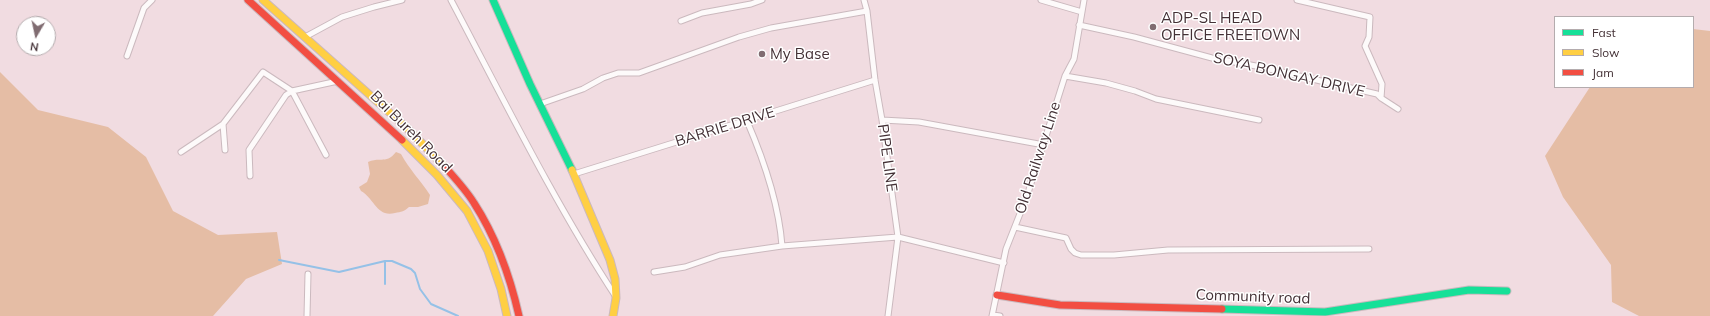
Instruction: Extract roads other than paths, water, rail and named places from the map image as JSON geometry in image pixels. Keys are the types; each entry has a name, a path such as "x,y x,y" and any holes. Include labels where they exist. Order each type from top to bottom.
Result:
{"main road":[{"name":"Bai Bureh Road","path":"248,0 339,81 437,174 467,211 488,251 501,289 507,316"},
{"name":"Bai Bureh Road","path":"263,0 407,128 442,164 474,202 498,247 514,289 519,316"},
{"path":"493,0 540,104 574,174 610,260 615,279 616,298 613,316"},
{"name":"Community road","path":"997,295 1060,305 1325,312 1469,290 1507,291"}],"street":[{"path":"127,56 144,8 152,0"},
{"path":"305,37 342,17 402,0"},
{"path":"451,0 567,217 616,298"},
{"path":"681,21 702,13 751,4 762,0"},
{"name":"PIPE LINE","path":"864,0 867,11 875,80 898,237 888,316"},
{"path":"1040,0 1082,12"},
{"name":"Old Railway Line","path":"992,315 1006,249 1044,145 1048,125 1064,76 1074,59 1084,0"},
{"path":"1297,0 1370,17 1369,37 1365,46 1382,84 1381,98"},
{"path":"540,104 583,89 603,78 618,73 639,73 739,37 771,28 867,11"},
{"name":"SOYA BONGAY DRIVE","path":"1079,26 1134,37 1212,58 1256,66 1377,94 1398,109"},
{"path":"181,152 223,124 263,72 292,91 326,155"},
{"path":"1064,76 1106,83 1135,91 1156,99 1259,120"},
{"name":"BARRIE DRIVE","path":"574,174 875,80"},
{"path":"250,176 249,150 286,95 292,91 339,81"},
{"path":"882,120 919,122 1044,145"},
{"path":"747,121 759,147 781,235 782,246"},
{"path":"223,124 225,150"},
{"path":"1015,227 1066,238 1071,249 1075,253 1081,255 1114,255 1168,250 1368,249"},
{"path":"654,272 685,267 720,255 782,246 898,237 1004,263"},
{"path":"307,316 308,274"},
{"path":"992,315 1000,316"}],"waterway":[{"path":"279,260 339,272 385,261 392,261 411,269 415,273 420,289 431,304 458,316"},
{"path":"385,261 385,284"}],"place":[{"name":"ADP-SL HEAD OFFICE FREETOWN","path":"1153,27"},
{"name":"My Base","path":"762,54"}]}
